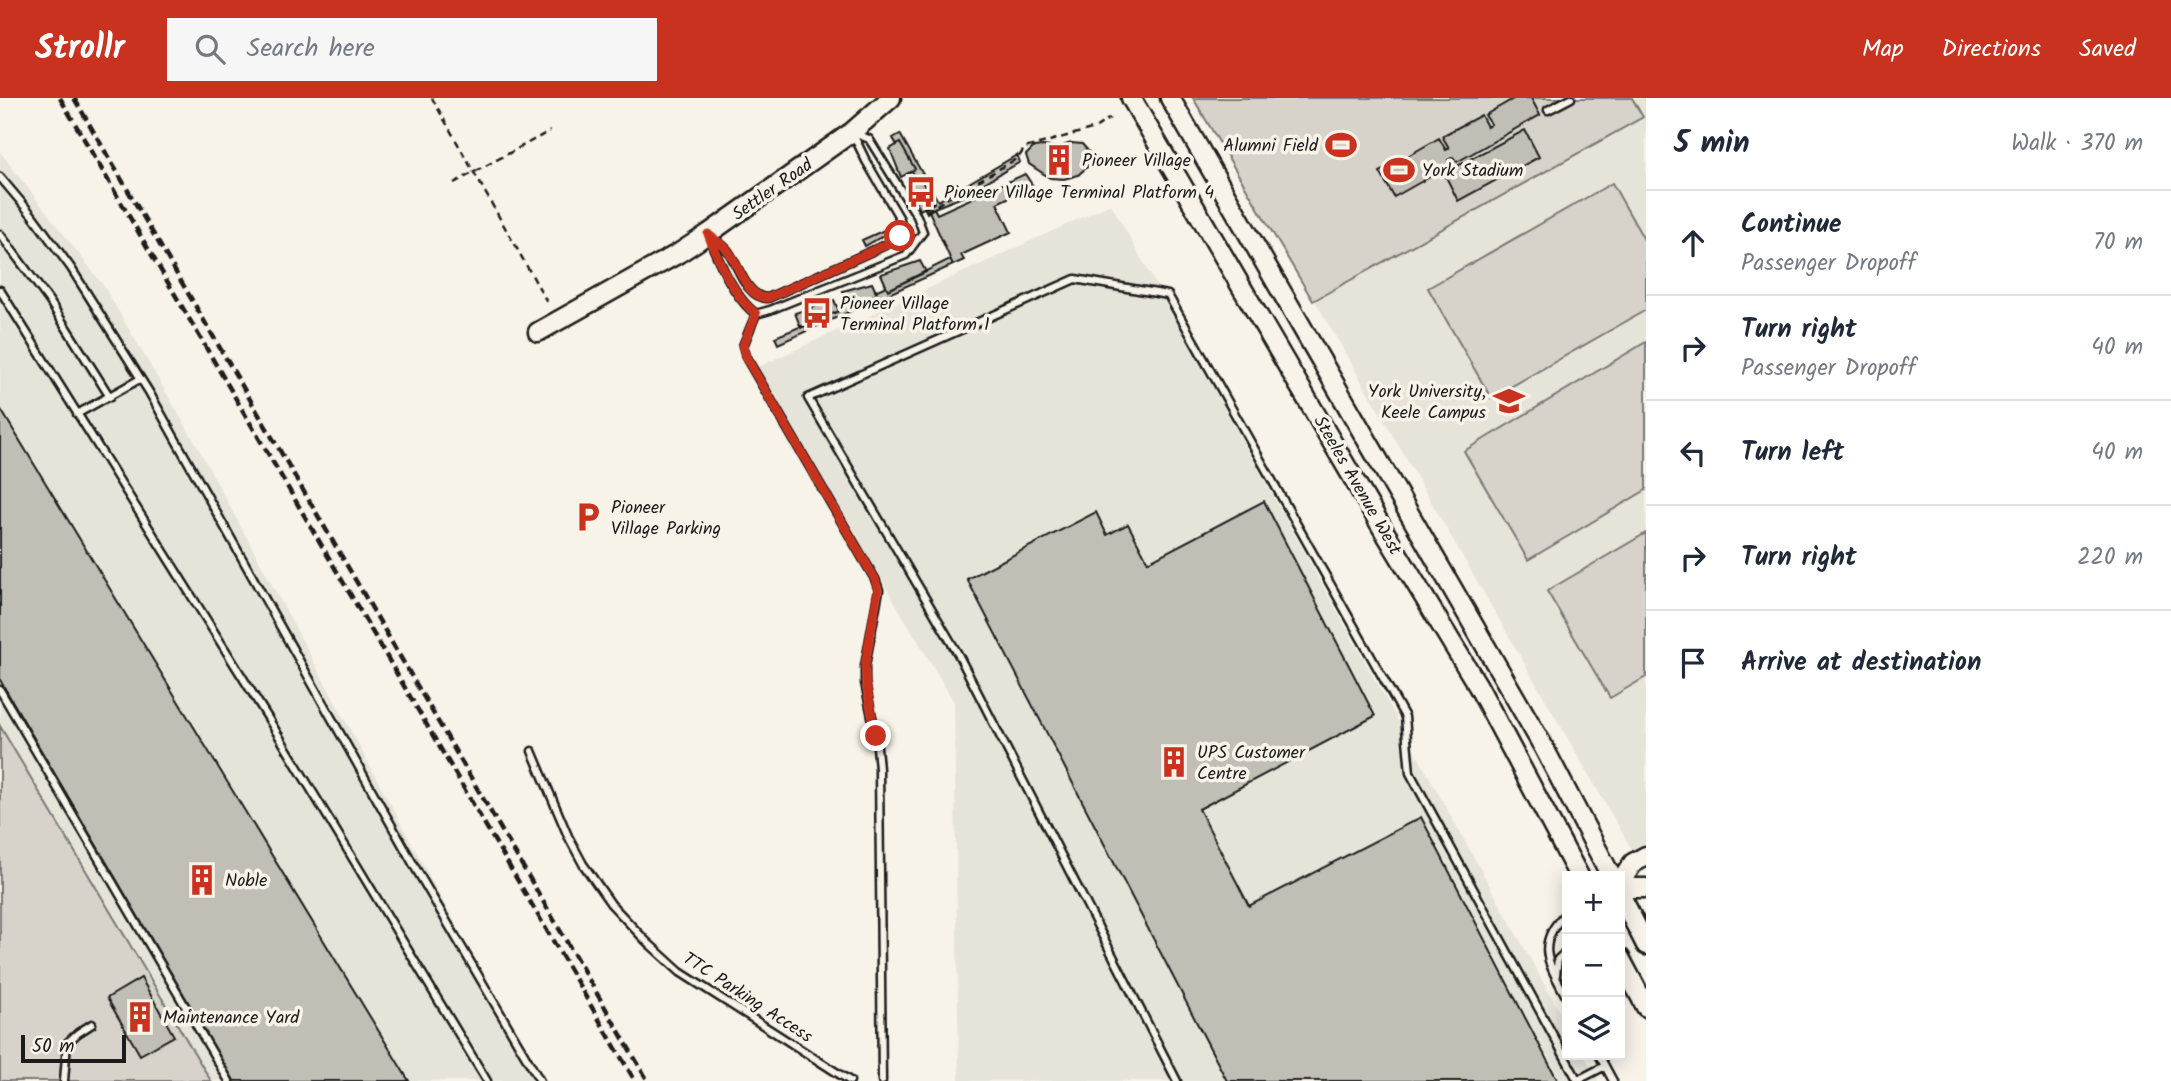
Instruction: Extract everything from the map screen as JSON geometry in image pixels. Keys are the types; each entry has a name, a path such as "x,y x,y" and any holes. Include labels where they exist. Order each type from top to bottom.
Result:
{"main road":[{"name":"Settler Road","path":"537,332 708,234 852,132 891,98"},
{"name":"Steeles Avenue West","path":"1131,98 1384,531 1478,686 1576,871"},
{"name":"Steeles Avenue West","path":"1170,98 1543,746 1608,871"},
{"path":"1625,877 1633,863 1646,856"},
{"path":"1625,886 1646,888"},
{"path":"1625,904 1646,945"},
{"path":"1625,967 1646,1007"}],"lane":[{"path":"1548,110 1571,98"},
{"path":"756,314 906,255 923,232 917,216 869,139 852,132"},
{"path":"708,234 726,249 752,292 762,298 768,298 892,242 900,236 900,219 852,132"},
{"path":"0,177 71,268 140,379 416,869 540,1081"},
{"path":"0,234 50,302 110,397"},
{"path":"708,234 716,255 733,284 745,304 756,314"},
{"path":"1177,1081 957,654 808,398 1075,279 1168,295 1405,716 1410,773 1578,1080 1605,1066"},
{"path":"0,290 268,718 486,1081"},
{"path":"756,314 743,346 747,359 875,579 878,590 865,675 879,769 882,1081"},
{"path":"78,414 140,379"},
{"path":"0,690 229,1081"},
{"name":"TTC Parking Access","path":"532,751 568,836 583,864 611,904 646,942 680,972 850,1081"},
{"path":"1562,917 1555,923 1546,942 1548,961 1566,997"},
{"path":"1556,977 1558,959 1562,955"},
{"path":"64,1081 67,1044 92,1024"},
{"path":"1601,1060 1613,1081"}],"path":[{"path":"432,98 547,302"},
{"path":"917,216 1018,158 1025,148 1096,128 1110,118"},
{"path":"453,183 550,131"}],"shaded area":[{"name":"York Stadium","path":"1193,98 1632,98 1643,117 1313,301"},
{"name":"York University, Keele Campus","path":"1198,98 1646,98 1646,848 1635,855"},
{"path":"0,152 103,285 195,442 540,1081 211,1081 0,726"},
{"path":"1612,183 1646,243 1646,310 1491,398 1428,288"},
{"path":"1111,204 1562,1016 1562,1060 1587,1060 1598,1081 959,1081 954,702 756,368"},
{"path":"1646,342 1646,490 1528,560 1464,451"},
{"path":"1646,533 1646,677 1610,698 1547,591"},
{"path":"0,726 211,1081 0,1081"}],"building":[{"path":"1515,98 1531,98 1540,115 1457,162 1453,157 1448,160 1451,165 1394,197 1380,172 1439,138 1446,150 1449,148 1442,136 1481,115 1487,127 1491,124 1485,115"},
{"path":"1525,130 1539,157 1458,201 1444,173"},
{"path":"900,134 938,201 1017,155 1020,162 969,192 970,194 927,213 925,209 934,203 919,176 916,178 912,171 915,169 900,143 897,145 893,138"},
{"path":"900,143 915,169 901,177 890,149"},
{"name":"Pioneer Village","path":"1071,143 1082,144 1089,152 1090,162 1078,175 1064,179 1050,178 1029,164 1026,155 1034,147 1057,148"},
{"path":"1025,174 1033,186 997,203 1011,232 961,255 964,260 953,265 929,211 934,208 937,214"},
{"path":"919,176 934,202 920,210 909,181"},
{"path":"891,227 893,230 865,246 862,240"},
{"path":"950,259 953,265 778,344 775,337 839,311 838,308 848,303 850,307 877,294 875,291 886,286 888,290"},
{"path":"920,261 926,272 888,290 881,274"},
{"path":"872,283 877,294 850,307 843,291"},
{"path":"834,300 839,311 801,328 795,313"},
{"name":"Noble","path":"0,408 409,1081 234,1081 0,680"},
{"name":"UPS Customer Centre","path":"1264,501 1375,716 1199,809 1249,906 1421,817 1558,1081 1227,1081 967,579 1096,512 1107,535 1128,524 1148,562"},
{"name":"Maintenance Yard","path":"141,978 174,1036 140,1055 107,998"}],"railway":[{"path":"60,98 635,1081"},
{"path":"74,98 648,1081"}],"place":[{"name":"Alumni Field","path":"1341,145"},
{"name":"Pioneer Village","path":"1059,160"},
{"name":"York Stadium","path":"1399,170"},
{"name":"Pioneer Village Terminal Platform 4","path":"921,192"},
{"name":"Pioneer Village Terminal Platform 1","path":"817,313"},
{"name":"York University, Keele Campus","path":"1509,401"},
{"name":"Pioneer Village Parking","path":"588,517"},
{"name":"UPS Customer Centre","path":"1174,762"},
{"name":"Noble","path":"202,880"},
{"name":"Maintenance Yard","path":"140,1017"}],"route":[{"path":"876,736 865,666 878,590 875,579 747,359 743,346 756,314 745,304 721,264 708,234 726,249 752,292 762,298 768,298 900,236"}]}
